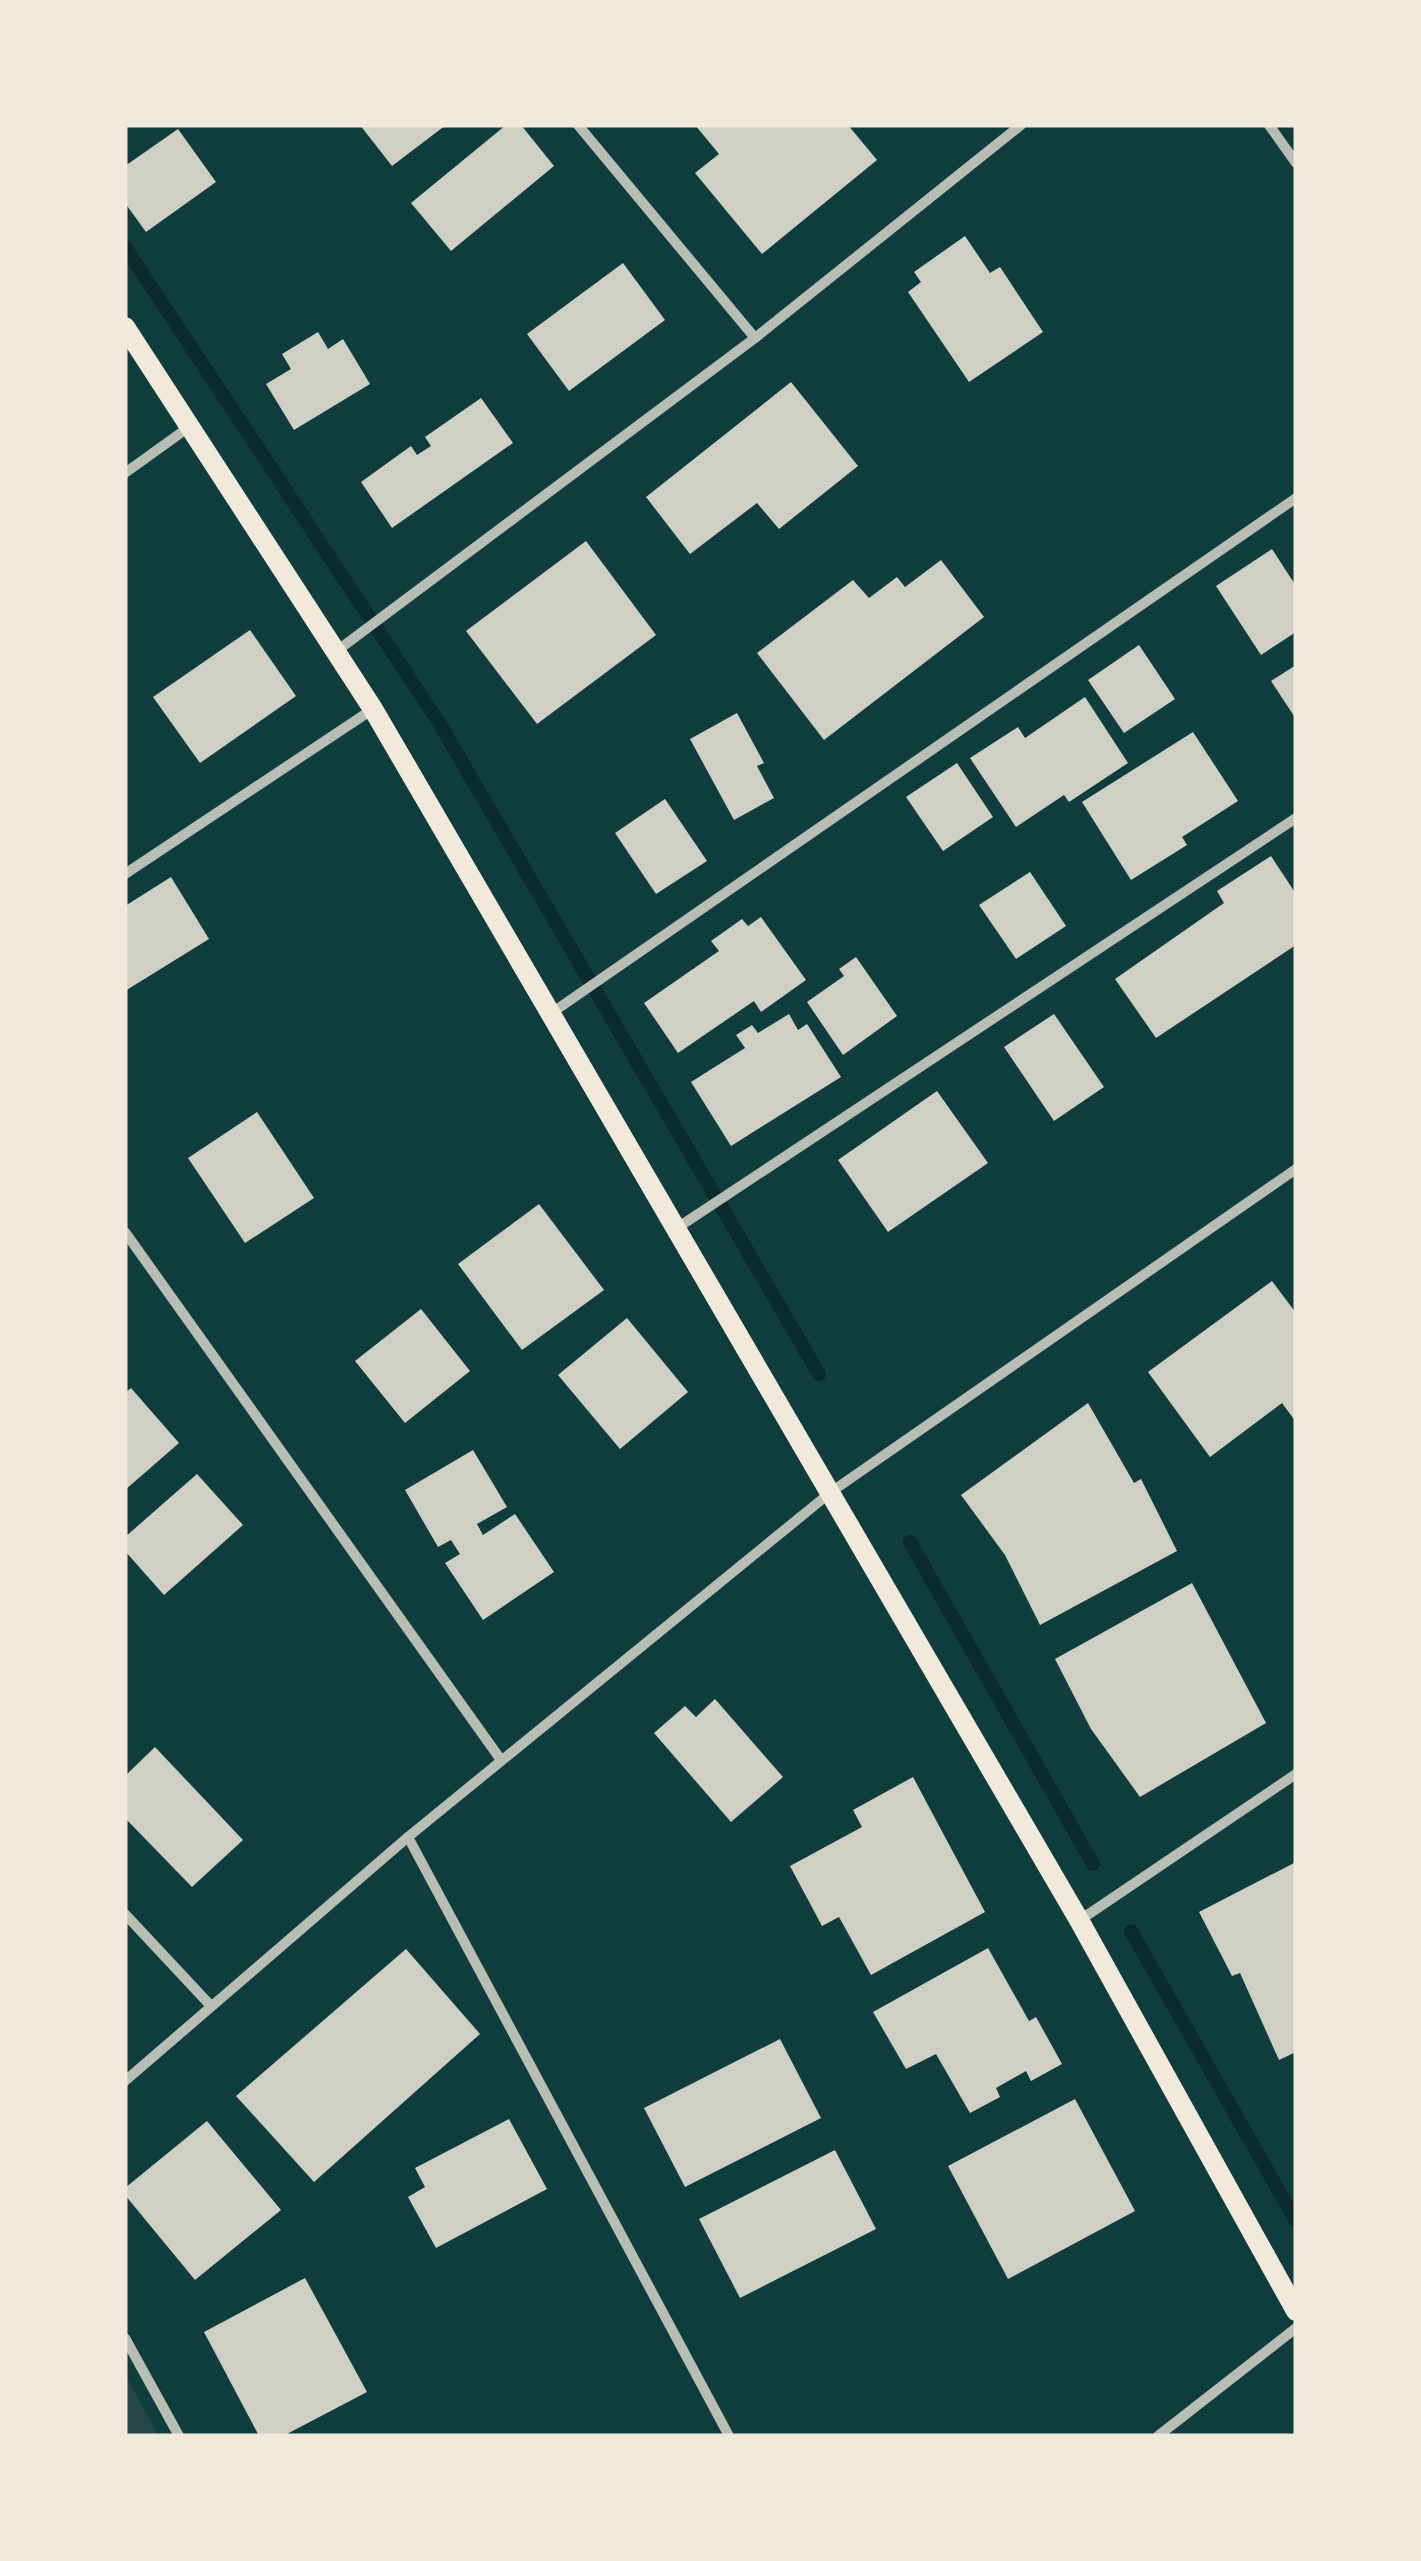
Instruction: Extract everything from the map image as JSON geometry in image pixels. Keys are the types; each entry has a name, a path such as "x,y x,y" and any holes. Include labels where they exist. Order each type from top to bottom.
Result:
{"main road":[{"path":"125,327 373,709 1079,1920 1296,2310"}],"street":[{"path":"578,125 755,338"},
{"path":"338,650 755,338 1020,125"},
{"path":"1269,125 1296,163"},
{"path":"125,473 192,425"},
{"path":"550,1014 1296,498"},
{"path":"125,874 373,709"},
{"path":"677,1228 1296,818"},
{"path":"125,2081 408,1837 832,1492 1296,1169"},
{"path":"125,1232 501,1760"},
{"path":"1079,1920 1296,1774"},
{"path":"408,1837 728,2436"},
{"path":"125,1914 211,2006"},
{"path":"1158,2436 1296,2328"},
{"path":"125,2338 179,2436"}],"shaded area":[{"path":"125,2375 159,2436 125,2436"}],"building":[{"path":"360,125 446,125 392,166"},
{"path":"506,125 521,125 554,166 451,251 411,203"},
{"path":"695,125 848,125 877,160 762,254 695,173 719,154"},
{"path":"178,129 216,182 146,232 125,203 125,166"},
{"path":"965,236 990,273 1000,267 1043,332 969,382 908,292 921,282 914,272"},
{"path":"623,263 665,320 569,391 527,334"},
{"path":"318,332 328,349 343,339 370,384 294,430 266,384 291,369 282,354"},
{"path":"791,382 858,466 779,529 757,503 690,554 646,497"},
{"path":"481,398 513,443 392,528 361,482 411,446 417,455 431,446 425,437"},
{"path":"586,541 656,635 537,724 466,631"},
{"path":"1272,549 1296,586 1296,632 1261,655 1216,586"},
{"path":"941,560 984,617 824,740 757,653 853,580 869,598 897,577 905,587"},
{"path":"250,630 296,696 200,763 153,697"},
{"path":"1139,645 1175,699 1124,733 1088,680"},
{"path":"1296,665 1296,719 1271,681"},
{"path":"1085,697 1128,763 1069,802 1064,795 1016,827 970,758 1018,727 1025,738"},
{"path":"737,713 764,763 757,766 774,798 734,820 690,739"},
{"path":"1193,732 1238,801 1182,837 1187,845 1131,880 1082,802"},
{"path":"957,763 993,817 943,851 906,797"},
{"path":"665,799 707,861 656,894 615,833"},
{"path":"1271,856 1296,894 1296,945 1156,1038 1115,979 1224,903 1217,891"},
{"path":"1030,872 1066,926 1016,959 979,905"},
{"path":"171,877 209,939 125,991 125,906"},
{"path":"761,917 806,980 761,1012 754,1001 678,1053 644,1003 719,951 711,941 742,919 748,926"},
{"path":"856,957 897,1016 843,1055 807,1002 844,976 839,969"},
{"path":"789,1014 798,1030 807,1024 841,1077 731,1146 691,1082 745,1048 736,1035 752,1025 758,1033"},
{"path":"1054,1014 1104,1087 1054,1121 1004,1047"},
{"path":"937,1091 988,1163 888,1232 838,1160"},
{"path":"257,1112 314,1198 245,1243 188,1158"},
{"path":"539,1204 604,1290 522,1350 458,1264"},
{"path":"1272,1281 1296,1313 1296,1422 1282,1403 1210,1457 1148,1372"},
{"path":"421,1309 470,1371 405,1423 355,1361"},
{"path":"627,1318 688,1392 620,1449 558,1375"},
{"path":"131,1388 179,1443 125,1490 125,1393"},
{"path":"1088,1403 1134,1483 1141,1479 1177,1551 1040,1625 1005,1555 961,1495"},
{"path":"473,1450 507,1507 477,1524 483,1535 515,1514 554,1572 483,1620 445,1563 460,1554 451,1540 438,1547 405,1490"},
{"path":"197,1474 243,1525 164,1595 125,1551 125,1537"},
{"path":"1192,1583 1266,1723 1140,1797 1091,1729 1055,1659"},
{"path":"715,1699 783,1777 731,1822 654,1733 685,1706 696,1717"},
{"path":"155,1747 243,1840 192,1887 125,1818 125,1776"},
{"path":"913,1777 985,1912 871,1975 839,1917 822,1926 790,1866 862,1827 853,1810"},
{"path":"1296,1862 1296,2052 1279,2060 1240,1973 1232,1976 1199,1912"},
{"path":"988,1948 1029,2021 1036,2017 1062,2064 1031,2081 1026,2071 996,2088 1000,2097 970,2113 936,2054 906,2069 873,2012"},
{"path":"406,1949 480,2034 314,2182 236,2096"},
{"path":"780,2039 821,2118 685,2187 644,2108"},
{"path":"1075,2099 1135,2211 1008,2279 948,2166"},
{"path":"509,2119 547,2189 436,2248 408,2197 425,2187 415,2168"},
{"path":"207,2121 281,2210 195,2280 125,2195 125,2188"},
{"path":"835,2150 876,2229 740,2298 699,2219"},
{"path":"305,2278 367,2392 283,2436 259,2436 204,2332"}],"waterway":[{"path":"125,247 438,721 819,1374"},
{"path":"910,1542 1093,1864"},
{"path":"1131,1931 1296,2221"}]}
